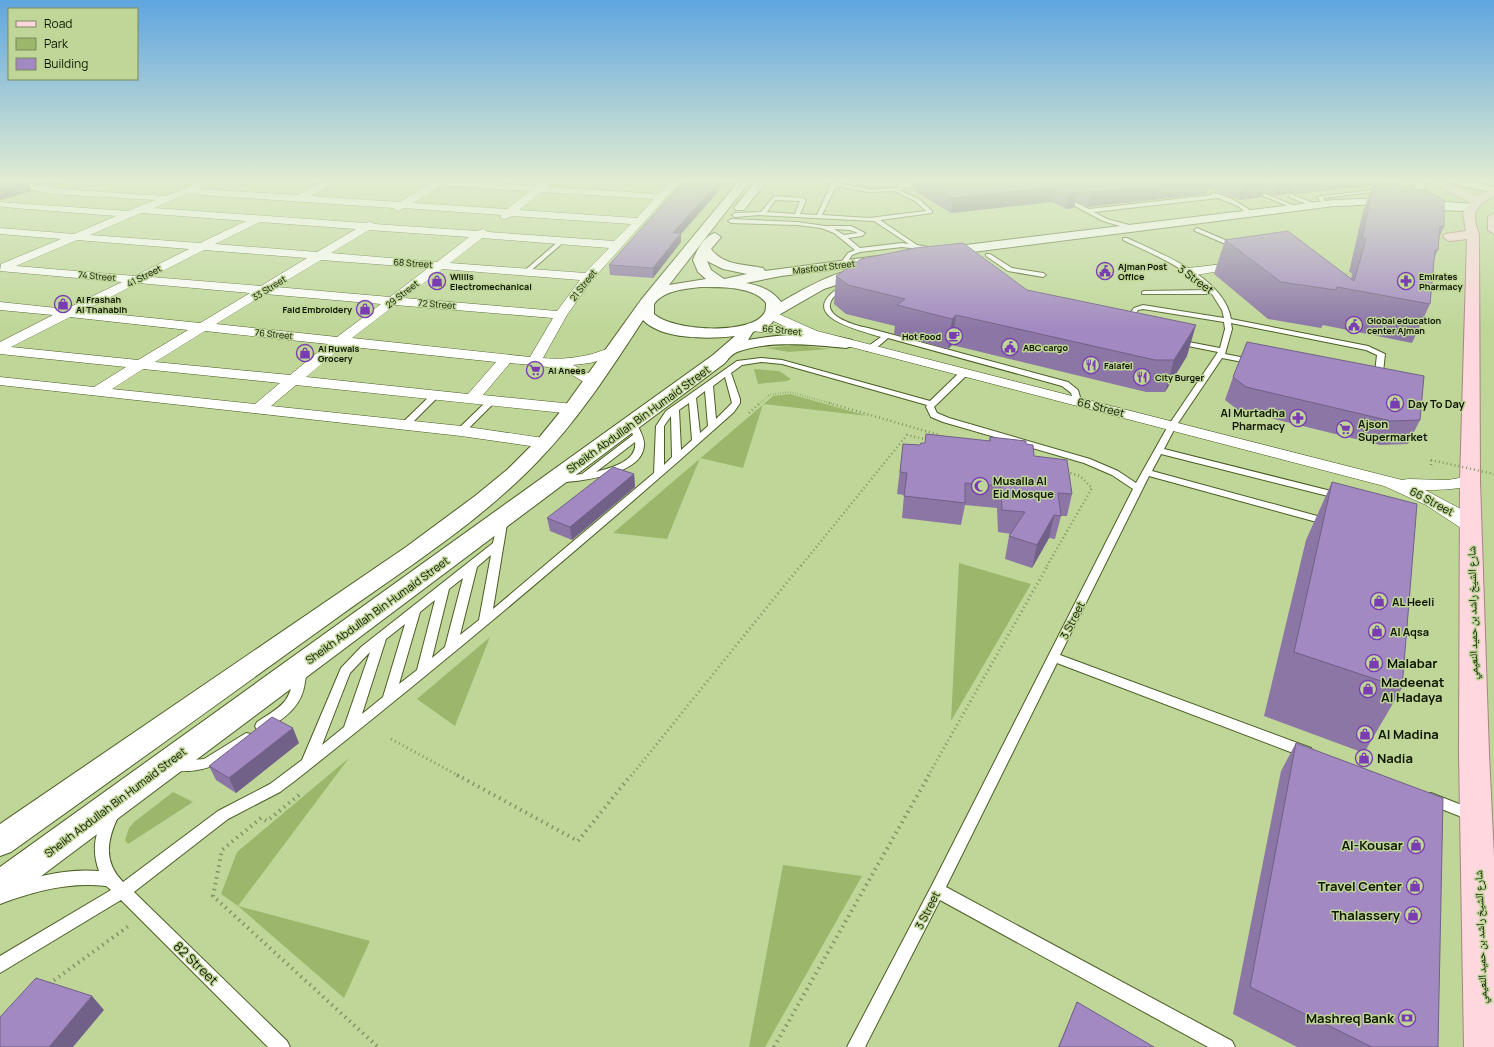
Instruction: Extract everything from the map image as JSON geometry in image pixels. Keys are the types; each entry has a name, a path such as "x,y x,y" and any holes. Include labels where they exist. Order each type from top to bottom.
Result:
{"main road":[{"path":"1449,237 1456,231"},
{"name":"شارع الشيخ راشد بن حميد النعيمي","path":"1484,231 1470,481 1476,816 1484,1047"}],"street":[{"path":"0,265 17,261 90,231"},
{"name":"41 Street","path":"0,348 234,231"},
{"name":"33 Street","path":"97,392 362,231"},
{"path":"422,231 617,245"},
{"name":"29 Street","path":"258,409 340,341 485,231"},
{"name":"21 Street","path":"541,363 562,315 588,277 631,231"},
{"path":"0,842 446,528 498,486 544,443 573,409 648,301 705,231"},
{"path":"721,231 704,249 700,260 701,266 705,272 722,283"},
{"name":"Masfoot Street","path":"722,283 781,272 1112,231"},
{"name":"Masfoot Street","path":"936,262 1189,231"},
{"name":"68 Street","path":"4,233 75,237 588,277"},
{"path":"704,249 707,255 713,260 735,268 781,272"},
{"path":"1189,272 1256,263"},
{"name":"74 Street","path":"0,265 265,290"},
{"name":"Masfoot Street","path":"750,328 767,319 772,314 808,292 831,281 858,273 892,267"},
{"path":"750,328 712,334 675,331 650,320 645,313 648,301 664,290 681,285 722,283 753,289 764,294 771,300 774,306 772,314"},
{"name":"72 Street","path":"265,290 562,315"},
{"name":"76 Street","path":"0,306 541,363 574,370 593,381"},
{"name":"66 Street","path":"772,314 812,334"},
{"name":"66 Street","path":"750,328 812,334 1390,482 1415,491 1443,506 1471,526"},
{"name":"Sheikh Abdullah Bin Humaid Street","path":"0,887 162,766 300,667 501,531 554,480 635,429 731,349 750,328"},
{"path":"731,349 756,342 778,339 813,339 846,343"},
{"path":"0,348 573,409"},
{"name":"76 Street","path":"541,363 583,361 614,352"},
{"path":"472,398 506,359"},
{"path":"0,381 461,431 544,443"},
{"name":"66 Street","path":"1390,482 1435,486 1470,481"},
{"path":"271,651 290,651 297,654 300,660 300,667"}],"lane":[{"path":"831,231 843,237 860,250"},
{"path":"843,237 860,235 862,233 858,231"},
{"path":"893,231 914,245"},
{"path":"1199,231 1243,250"},
{"name":"3 Street","path":"856,1047 1146,472 1172,426 1222,353 1227,342 1230,321 1226,309 1214,292 1189,272 1125,238"},
{"path":"526,272 562,241"},
{"path":"842,264 850,254 860,250 902,245 914,245 946,252"},
{"path":"988,255 1010,270 1043,275"},
{"path":"862,280 844,286 828,300 828,311 841,322 886,336 1065,384 1076,392 1076,396 1072,400"},
{"path":"1144,293 1214,292"},
{"path":"1129,332 1126,331 1124,327 1136,309 1140,307 1230,321 1378,352 1381,356 1378,382 1374,386 1369,386"},
{"path":"870,348 886,336"},
{"path":"1168,340 1258,362"},
{"path":"659,474 660,426 666,416 740,363 771,360 932,404"},
{"path":"0,965 123,891 223,815 274,788 307,764 451,648 678,458 731,410 736,403 727,371"},
{"path":"964,373 932,404 931,411 939,418 1087,461 1115,473 1138,488"},
{"path":"709,384 712,426"},
{"path":"405,425 437,394"},
{"path":"692,396 697,441"},
{"path":"461,431 493,400"},
{"path":"674,409 678,458"},
{"path":"554,480 583,477 608,472 627,464 638,453 640,442 635,429 583,477"},
{"path":"1158,450 1351,499"},
{"path":"1146,472 1341,526"},
{"path":"485,620 501,531"},
{"path":"307,764 345,671 357,656 472,565 501,531"},
{"path":"451,648 472,565"},
{"path":"423,670 444,587"},
{"path":"389,698 415,610"},
{"path":"350,729 381,637"},
{"path":"1053,657 1320,758"},
{"name":"82 Street","path":"128,792 114,812 102,838 100,853 103,867 110,879 281,1047"},
{"path":"1417,794 1476,816"},
{"path":"0,896 43,882 67,877 90,876 110,879"},
{"path":"936,890 1226,1047"}],"path":[{"path":"1334,271 1357,275"},
{"path":"1340,280 1342,272"},
{"path":"1424,287 1446,291"},
{"path":"748,414 769,395 790,392 943,436"},
{"path":"391,739 578,841 907,435 935,442"},
{"path":"1430,466 1431,460 1494,474"},
{"path":"774,1047 1092,488 1080,476 1065,472"},
{"path":"304,791 268,821 261,818 222,850 213,896 378,1047"},
{"path":"42,989 145,914"}],"green space":[{"path":"797,345 829,349 789,352 766,348"},
{"path":"754,369 779,371 791,379 787,381 758,384"},
{"path":"790,394 868,416 764,404 773,396"},
{"path":"763,405 743,468 700,458"},
{"path":"700,459 667,539 613,533"},
{"path":"959,563 1031,584 951,721"},
{"path":"490,637 455,726 417,699"},
{"path":"349,758 238,906 221,894 237,852"},
{"path":"173,792 193,802 128,844 125,840 129,828 134,822"},
{"path":"783,865 862,876 765,1047 749,1047"},
{"path":"238,906 370,941 344,998"}],"building":[{"path":"639,231 675,231 673,233 681,233 653,268 609,265"},
{"path":"1288,231 1354,281 1366,239 1362,238 1364,231 1440,231 1438,250 1435,250 1430,304 1337,287 1336,290 1281,282 1225,240"},
{"path":"963,243 1027,290 1196,325 1174,360 1155,360 956,315 952,319 897,305 905,299 848,285 836,276 861,259 915,248"},
{"path":"1247,342 1424,376 1420,420 1391,421 1246,387 1233,377"},
{"path":"926,434 990,441 990,437 1026,441 1026,444 1033,445 1034,456 1067,460 1072,494 1058,493 1061,516 1054,515 1037,545 1009,536 1025,512 1002,510 1001,486 965,483 965,503 904,496 907,473 900,472 903,444 920,445 921,443 925,443"},
{"path":"613,467 634,474 570,527 547,518"},
{"path":"1332,482 1417,504 1402,688 1294,652"},
{"path":"272,717 293,728 229,778 209,766"},
{"path":"1296,743 1443,798 1438,1047 1372,1047 1250,987"},
{"path":"36,978 92,996 49,1047 0,1047 0,1017"},
{"path":"1077,1002 1154,1047 1059,1047"}],"place":[{"name":"Ajman Post Office","path":"1105,271"},
{"name":"Willis Electromechanical","path":"437,281"},
{"name":"Emirates Pharmacy","path":"1406,281"},
{"name":"Al Frashah Al Thahabih","path":"63,304"},
{"name":"Faid Embroidery","path":"365,309"},
{"name":"Global education center Ajman","path":"1354,325"},
{"name":"Hot Food","path":"954,336"},
{"name":"ABC cargo","path":"1010,347"},
{"name":"Al Ruwais Grocery","path":"305,353"},
{"name":"Falafel","path":"1091,365"},
{"name":"Al Anees","path":"535,370"},
{"name":"City Burger","path":"1142,377"},
{"name":"Day To Day","path":"1395,403"},
{"name":"Al Murtadha Pharmacy","path":"1298,418"},
{"name":"Ajson Supermarket","path":"1345,429"},
{"name":"Musalla Al Eid Mosque","path":"980,486"},
{"name":"AL Heeli","path":"1379,601"},
{"name":"Al Aqsa","path":"1377,631"},
{"name":"Malabar","path":"1374,663"},
{"name":"Madeenat Al Hadaya","path":"1368,689"},
{"name":"Al Madina","path":"1365,734"},
{"name":"Nadia","path":"1364,758"},
{"name":"Al-Kousar","path":"1416,845"},
{"name":"Travel Center","path":"1415,886"},
{"name":"Thalassery","path":"1413,915"},
{"name":"Mashreq Bank","path":"1407,1018"}]}
